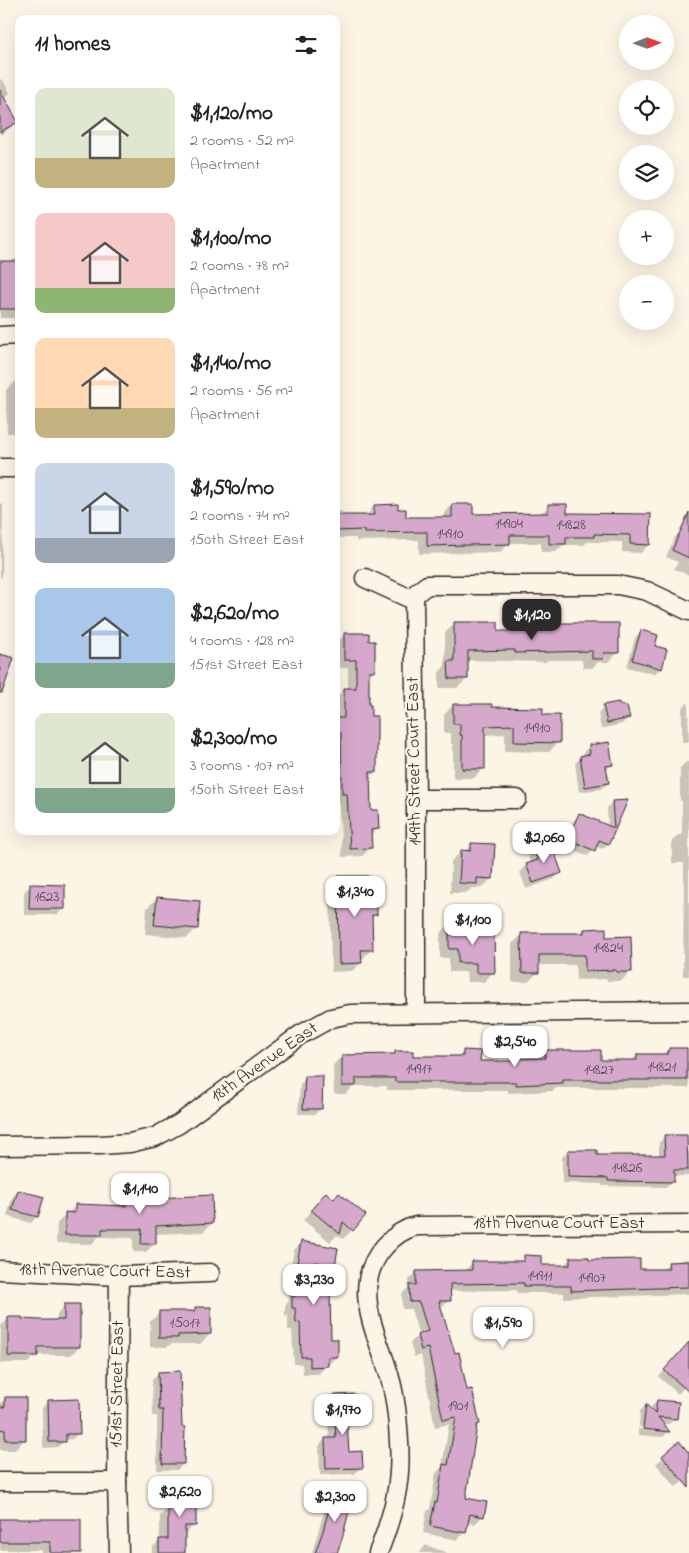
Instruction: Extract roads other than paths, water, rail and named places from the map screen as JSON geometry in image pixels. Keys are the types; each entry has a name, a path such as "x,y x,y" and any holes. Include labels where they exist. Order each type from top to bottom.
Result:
{"street":[{"path":"0,336 15,335"},
{"path":"0,468 15,468"},
{"path":"365,578 413,600 414,595 427,585 618,585 647,591 689,610"},
{"name":"149th Street Court East","path":"413,600 416,800 416,1013"},
{"path":"416,800 517,800"},
{"name":"18th Avenue East","path":"0,1146 100,1145 130,1143 155,1137 179,1124 300,1035 331,1018 350,1014 689,1011"},
{"name":"18th Avenue Court East","path":"378,1553 393,1509 400,1469 395,1399 390,1377 368,1310 366,1297 367,1281 374,1260 389,1241 406,1228 429,1225 689,1224"},
{"name":"18th Avenue Court East","path":"0,1270 119,1276 210,1272"},
{"name":"151st Street East","path":"119,1276 117,1482 119,1553"},
{"path":"0,1482 117,1482"}]}
